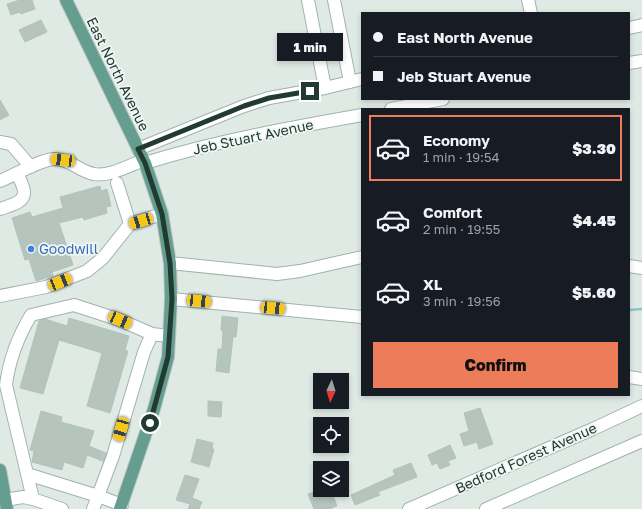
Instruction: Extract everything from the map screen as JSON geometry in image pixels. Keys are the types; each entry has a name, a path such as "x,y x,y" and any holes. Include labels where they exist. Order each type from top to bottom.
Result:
{"main road":[{"name":"East North Avenue","path":"66,0 145,162 162,214 170,263 172,299 168,357 154,409 121,507"},
{"path":"0,470 1,485 6,504"}],"street":[{"path":"308,0 325,88"},
{"path":"334,0 356,80"},
{"path":"528,0 531,12"},
{"path":"630,28 642,25"},
{"path":"630,63 642,61"},
{"name":"Jeb Stuart Avenue","path":"138,149 244,106 269,98 325,88 356,80"},
{"path":"396,108 438,100"},
{"name":"Jeb Stuart Avenue","path":"0,181 54,158 63,160 93,174 105,175 173,154 361,114"},
{"path":"0,142 11,144 31,167"},
{"path":"0,210 17,203 22,198 24,192 18,174"},
{"path":"117,183 130,224"},
{"path":"0,296 46,287 87,271 103,258 130,224 162,214"},
{"path":"170,263 277,274 300,271 361,257"},
{"path":"630,266 642,268"},
{"path":"172,299 361,316"},
{"path":"33,499 6,384 8,373 24,327 31,315 74,304 120,320 152,334 169,336"},
{"path":"93,509 118,441 144,352 152,334"},
{"path":"630,377 642,379"},
{"name":"Bedford Forest Avenue","path":"409,509 642,406"},
{"path":"104,481 101,472 105,457 118,441"},
{"path":"486,509 642,441"},
{"path":"28,474 98,496 121,507"},
{"path":"6,504 23,497 62,509"}],"building":[{"path":"20,0 32,0 35,9 21,14 20,12 11,15 7,4"},
{"path":"41,20 47,32 25,42 19,30"},
{"path":"0,100 9,115 0,120"},
{"path":"100,186 101,191 107,189 111,206 106,207 107,213 84,220 83,217 59,223 73,265 52,272 53,276 36,281 29,259 25,260 12,218 30,212 32,217 63,208 60,197"},
{"path":"222,316 238,318 236,337 233,337 229,373 216,371 218,349 222,349"},
{"path":"69,318 129,336 125,350 128,351 110,413 87,406 102,353 59,340 43,394 20,388 39,321 45,319 67,326"},
{"path":"208,401 222,402 221,417 208,416"},
{"path":"480,408 493,444 479,449 477,442 464,446 460,434 469,431 464,413"},
{"path":"41,411 62,417 61,422 94,431 89,446 106,453 103,461 87,455 83,468 64,462 62,470 32,462 34,451 30,450"},
{"path":"197,439 213,443 212,449 214,449 209,467 191,462"},
{"path":"450,445 456,458 448,461 450,465 440,469 437,463 432,465 428,455"},
{"path":"411,463 417,477 378,492 380,495 355,505 351,495 395,475 393,470"},
{"path":"185,475 199,479 192,498 202,502 199,509 188,509 190,504 176,500"},
{"path":"313,492 313,497 334,497 337,506 329,509 314,509 308,494"}],"waterway":[{"path":"630,310 642,309"}],"tunnel":[{"path":"104,462 107,453"}],"place":[{"name":"Goodwill","path":"31,249"}],"route":[{"path":"150,423 168,357 172,299 170,263 162,214 145,163 138,149 244,106 269,98 310,91"}]}
